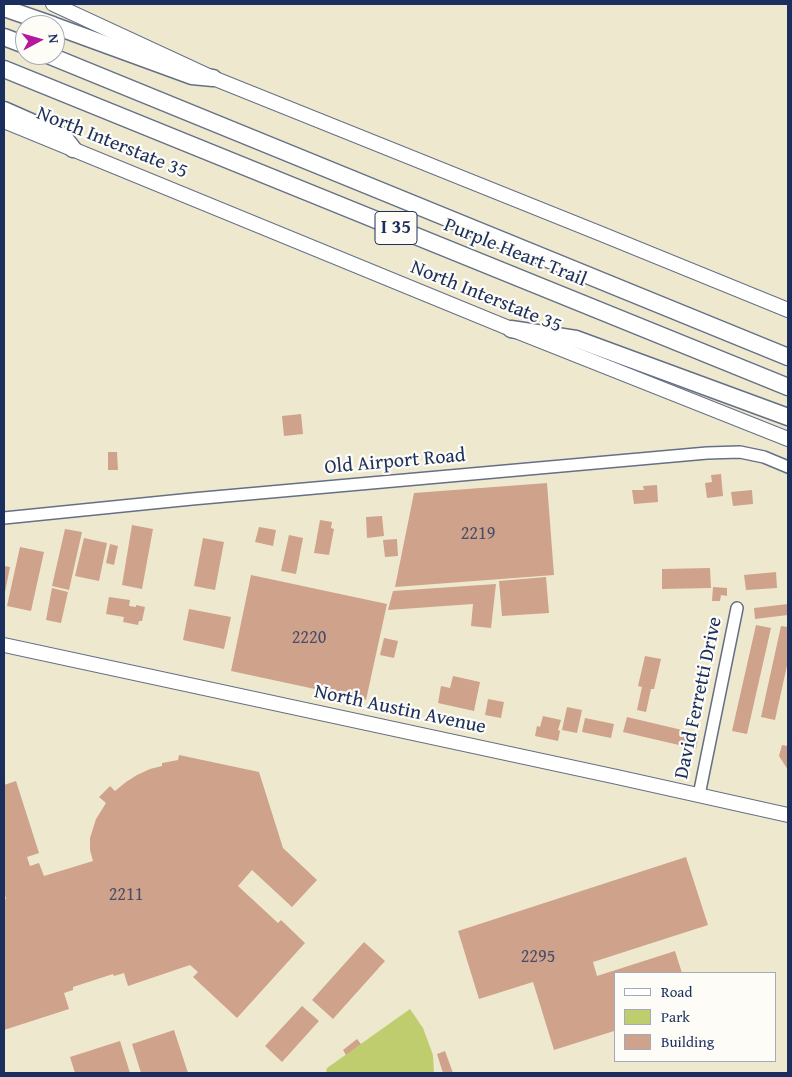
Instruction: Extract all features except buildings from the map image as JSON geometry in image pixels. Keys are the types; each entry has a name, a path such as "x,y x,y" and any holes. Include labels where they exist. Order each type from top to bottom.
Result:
{"highway":[{"path":"4,8 25,15"},
{"path":"65,29 192,76 213,78"},
{"name":"Purple Heart Trail","path":"65,62 788,357"},
{"name":"Purple Heart Trail","path":"4,68 788,387"},
{"path":"4,110 63,136 73,149"},
{"path":"511,329 576,339 788,417"}],"main road":[{"path":"53,4 213,78 788,310"},
{"name":"North Interstate 35","path":"4,121 511,329 788,440"},
{"name":"North Austin Avenue","path":"4,645 788,815"}],"street":[{"name":"Old Airport Road","path":"4,518 220,496 707,453 740,452 764,457 788,467"},
{"name":"David Ferretti Drive","path":"698,795 737,608"}],"green space":[{"path":"410,1009 423,1028 433,1055 434,1073 326,1073 327,1068"}]}
